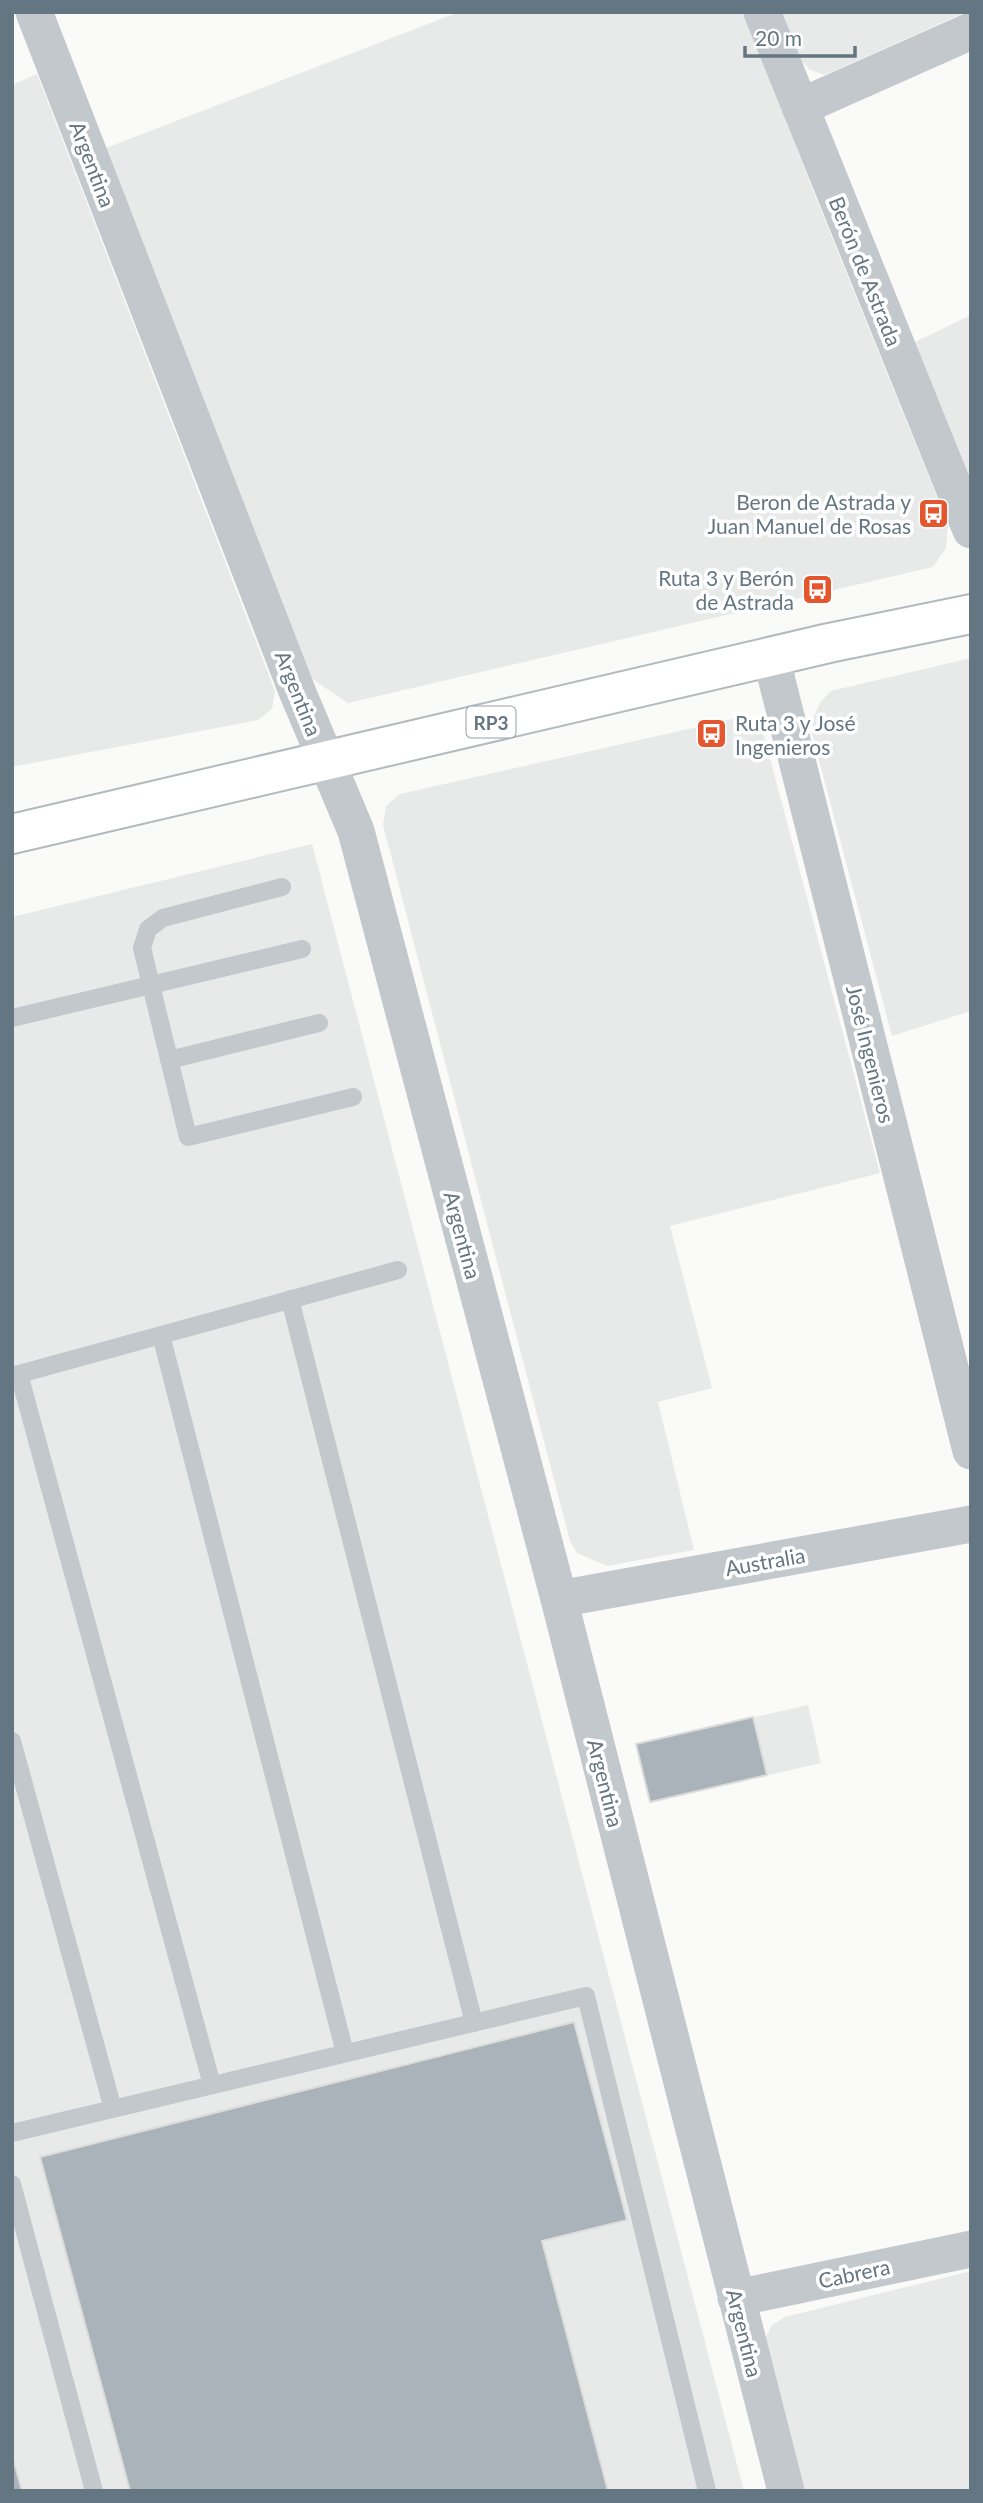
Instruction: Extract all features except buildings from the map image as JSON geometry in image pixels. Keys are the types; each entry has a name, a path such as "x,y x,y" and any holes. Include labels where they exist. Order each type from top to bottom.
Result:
{"highway":[{"name":"RP3","path":"12,834 771,657 971,614"}],"street":[{"name":"Argentina","path":"34,12 288,666 356,831 559,1599 786,2491"},
{"name":"Berón de Astrada","path":"762,12 971,530"},
{"path":"800,107 971,32"},
{"name":"José Ingenieros","path":"771,657 971,1451"},
{"name":"Australia","path":"559,1599 971,1524"},
{"name":"Cabrera","path":"737,2298 971,2249"}],"lane":[{"path":"282,887 163,918 148,929 142,948 188,1136 353,1097"},
{"path":"12,1018 302,949"},
{"path":"169,1060 319,1023"},
{"path":"212,2085 16,1375 398,1270"},
{"path":"290,1299 474,2023"},
{"path":"161,1335 345,2053"},
{"path":"12,1741 113,2109"},
{"path":"12,2133 586,1996 707,2491"},
{"path":"12,2184 94,2491"}],"shaded area":[{"path":"459,12 744,12 948,524 946,548 933,567 348,703 312,679 106,148"},
{"path":"782,12 966,12 825,75 810,70 799,58"},
{"path":"37,74 275,691 272,709 258,720 12,767 12,85"},
{"path":"971,315 971,485 915,342"},
{"path":"971,658 971,1011 892,1036 812,734 813,718 821,701 831,691"},
{"path":"737,718 755,720 763,732 880,1173 670,1226 712,1388 658,1402 694,1550 607,1566 577,1553 570,1541 383,825 386,806 400,794"},
{"path":"312,844 744,2491 12,2491 12,917"},
{"path":"808,1705 821,1763 650,1802 636,1744"},
{"path":"971,2271 971,2491 799,2491 764,2340 772,2325 785,2317"}],"place":[{"name":"Beron de Astrada y Juan Manuel de Rosas","path":"934,513"},
{"name":"Ruta 3 y Berón de Astrada","path":"817,589"},
{"name":"Ruta 3 y José Ingenieros","path":"712,734"}]}
